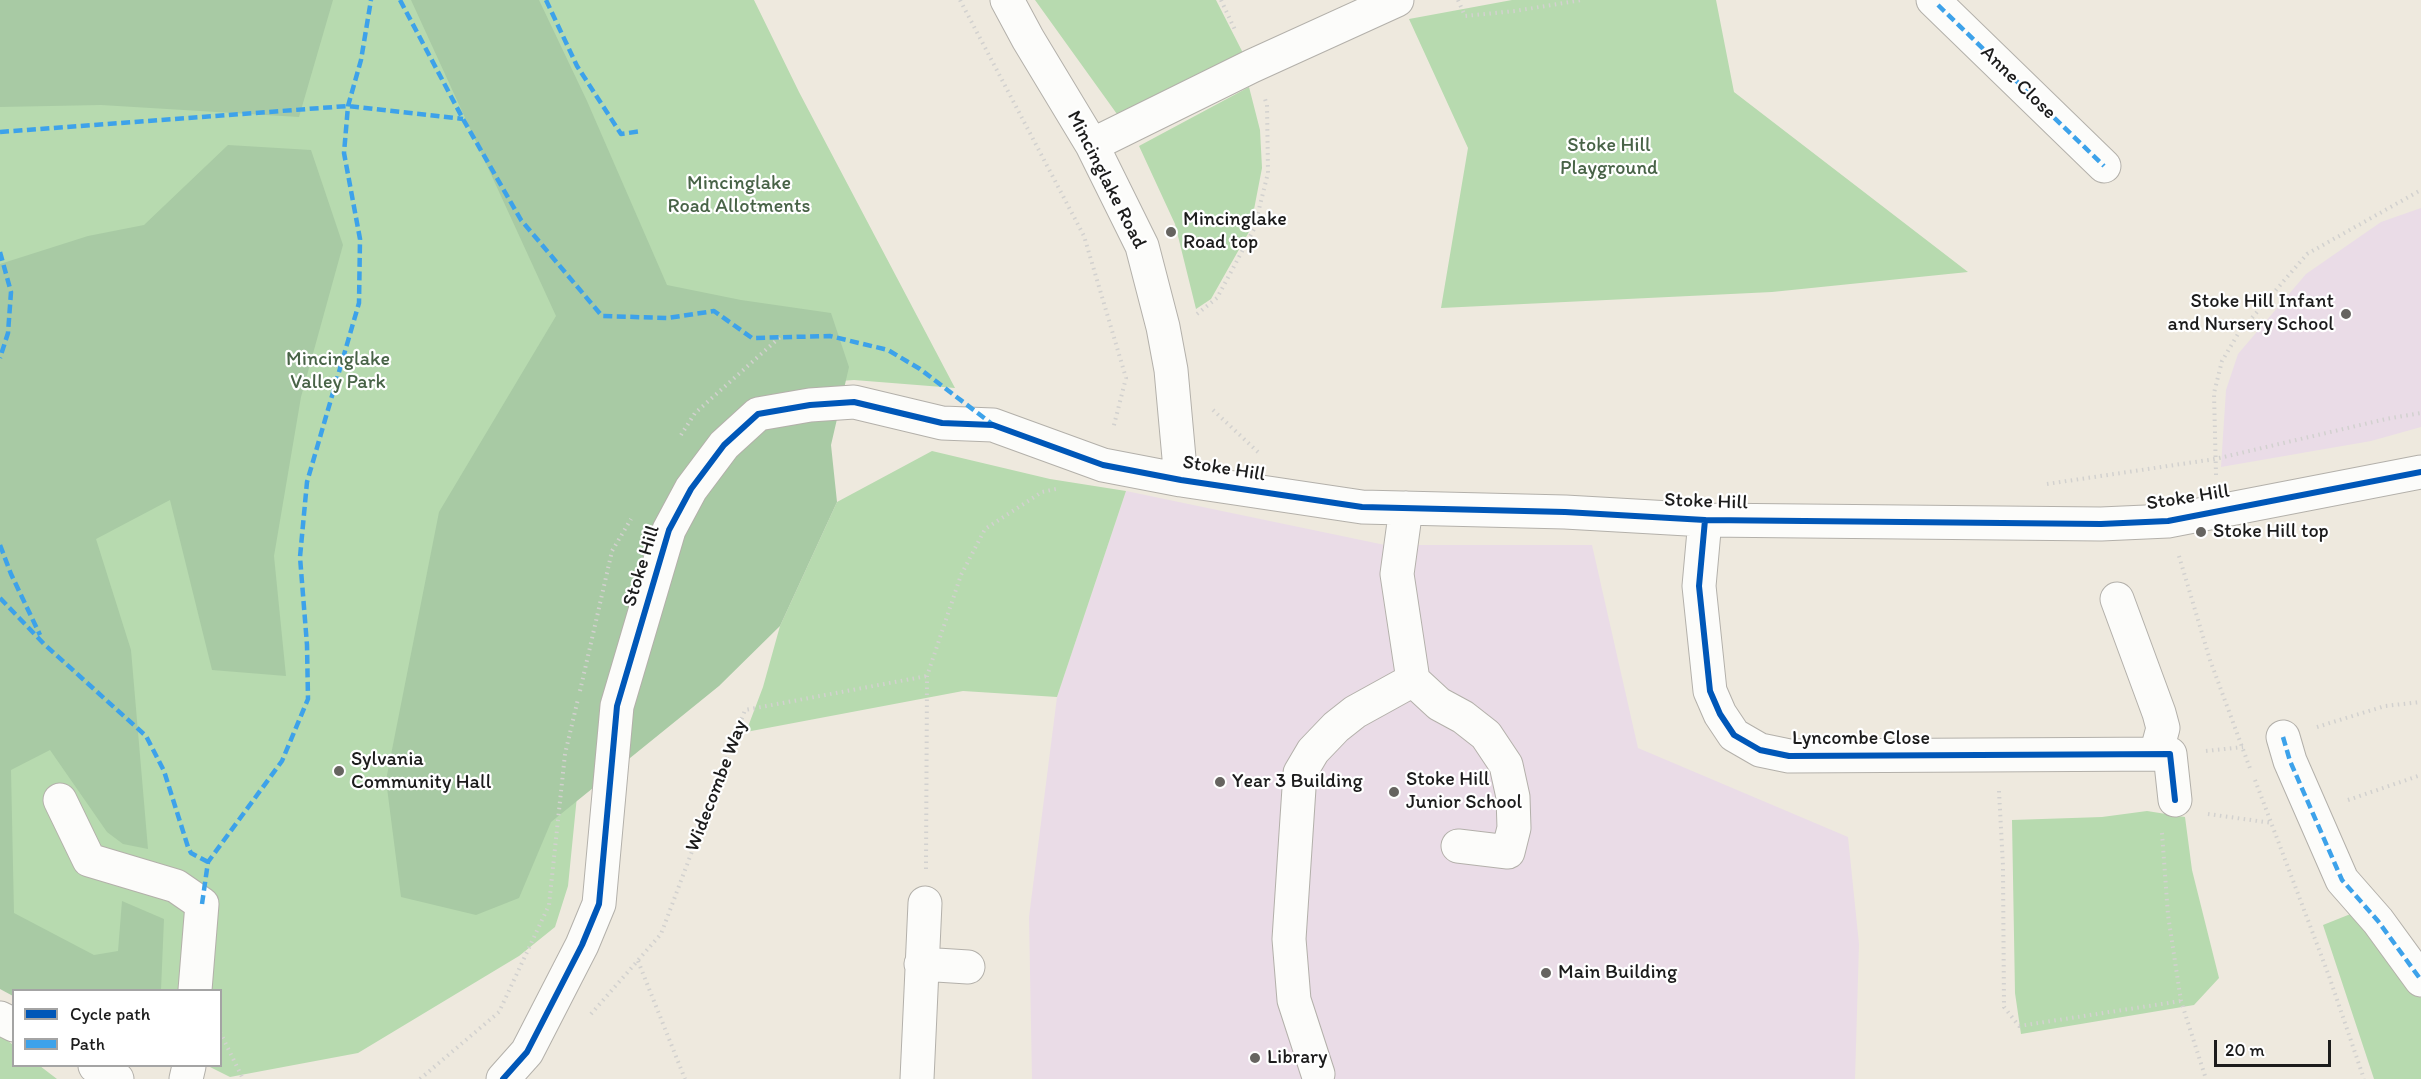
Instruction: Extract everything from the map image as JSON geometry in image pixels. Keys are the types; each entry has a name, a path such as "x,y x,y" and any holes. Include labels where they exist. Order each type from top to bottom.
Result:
{"street":[{"name":"Mincinglake Road","path":"1007,0 1092,145 1142,246 1172,370 1181,480"},
{"path":"1092,145 1252,66 1397,0"},
{"name":"Anne Close","path":"1935,3 2104,166"},
{"name":"Stoke Hill","path":"503,1079 527,1052 582,945 599,904 617,706 669,530 691,489 724,445 758,414 810,405 854,402 942,423 993,425 1094,462 1181,480 1362,507 1565,512 1705,520 2101,524 2168,521 2421,472"},
{"path":"1406,508 1397,574 1413,680 1438,704 1463,717 1486,735 1506,765 1513,797 1514,828 1508,852 1458,846"},
{"name":"Lyncombe Close","path":"1705,520 1699,586 1710,691 1720,714 1734,735 1760,750 1789,756 2156,754"},
{"path":"2117,599 2159,713 2163,728 2156,754 2170,754 2175,800"},
{"path":"1318,1074 1294,1000 1289,939 1300,773 1313,751 1336,727 1355,712 1413,680"},
{"path":"2283,737 2290,761 2342,880 2378,921 2421,980"},
{"path":"60,800 89,860 176,886 202,904 195,989"},
{"path":"916,1079 925,903"},
{"path":"921,964 968,967"},
{"path":"98,1067 117,1079"}],"path":[{"path":"925,903 927,676 961,575 985,530 1042,492 1070,485 1094,462 1126,378 1084,236 960,0"},
{"path":"1163,327 1195,315 1217,298 1254,229 1268,173 1267,105 1252,66 1221,0"},
{"path":"1458,0 1465,16 1515,11 1582,0"},
{"path":"2217,511 2214,393 2222,361 2238,334 2307,254 2421,190"},
{"path":"1172,370 1264,458"},
{"path":"2042,485 2215,459 2421,413"},
{"path":"1997,755 2003,866 2004,1007 2019,1026 2181,1001"},
{"path":"2175,800 2161,815 2168,915 2181,1001 2206,1079"},
{"path":"222,1036 243,1079"}],"shaded area":[{"name":"Stoke Hill Infant and Nursery School","path":"2421,208 2421,427 2371,441 2221,467 2226,390 2238,354 2306,274 2381,222"},
{"name":"Stoke Hill Junior School","path":"1126,491 1385,545 1592,545 1638,748 1848,837 1859,944 1855,1079 1032,1079 1029,917 1057,697"}],"green space":[{"name":"Mincinglake Valley Park","path":"0,0 754,0 799,92 955,388 854,380 741,388 587,696 568,886 555,927 519,956 358,1053 230,1077 210,1067 222,1067 222,989 38,989 0,969"},
{"path":"0,0 333,0 299,117 101,105 0,107"},
{"path":"411,0 539,0 587,101 667,285 741,300 831,313 849,367 831,445 837,502 780,626 719,686 551,822 519,898 476,915 401,897 386,780 439,512 556,316"},
{"path":"1035,0 1216,0 1243,53 1122,121"},
{"name":"Stoke Hill Playground","path":"1512,0 1716,0 1734,92 1968,272 1772,292 1441,308 1468,148 1409,19"},
{"path":"1249,87 1260,130 1262,168 1250,230 1211,299 1196,309 1175,224 1139,146"},
{"path":"228,145 311,150 343,245 301,397 274,556 286,676 212,670 170,500 96,539 131,650 148,849 123,844 107,832 50,750 11,770 14,913 94,955 118,951 122,901 164,919 161,989 12,989 12,995 0,989 0,264 88,236 144,225"},
{"path":"932,451 1050,479 1126,491 1057,697 963,691 746,732 763,687 780,626 837,502"},
{"path":"2147,811 2185,817 2192,870 2219,978 2194,1005 2021,1034 2015,993 2012,820 2102,817"},
{"path":"2358,911 2421,998 2421,1079 2374,1079 2323,925"},
{"path":"0,1034 12,1044 12,1067 41,1067 57,1079 0,1079"}],"marked path":[{"path":"202,904 208,862 282,761 308,699 307,645 300,557 307,482 359,303 360,239 344,153 348,106 361,60 371,0"},
{"path":"400,0 463,119 521,220 602,316 668,318 714,311 752,338 830,336 888,350 920,369 992,424"},
{"path":"546,0 577,66 621,134 642,131"},
{"path":"1938,5 2104,166"},
{"path":"0,132 348,106 463,119"},
{"path":"0,252 11,292 8,333 0,358"},
{"path":"0,545 40,635"},
{"path":"0,598 44,644 146,736 164,771 188,847 191,853 208,862"},
{"path":"2283,737 2290,761 2342,880 2378,921 2421,980"}],"cycle path":[{"path":"503,1079 527,1052 582,945 599,904 617,706 669,530 691,489 724,445 758,414 810,405 854,402 942,423 993,425 1103,465 1181,480 1362,507 1565,512 1705,520 2101,524 2168,521 2421,472"},
{"path":"1705,520 1699,586 1710,691 1720,714 1734,735 1760,750 1789,756 2170,754 2175,800"}],"place":[{"name":"Mincinglake Road top","path":"1171,232"},
{"name":"Stoke Hill Infant and Nursery School","path":"2346,314"},
{"name":"Stoke Hill top","path":"2201,532"},
{"name":"Sylvania Community Hall","path":"339,771"},
{"name":"Year 3 Building","path":"1220,782"},
{"name":"Stoke Hill Junior School","path":"1394,792"},
{"name":"Main Building","path":"1546,973"},
{"name":"Library","path":"1255,1058"}],"park label":[{"name":"Mincinglake Road Allotments","path":"739,196"}]}
